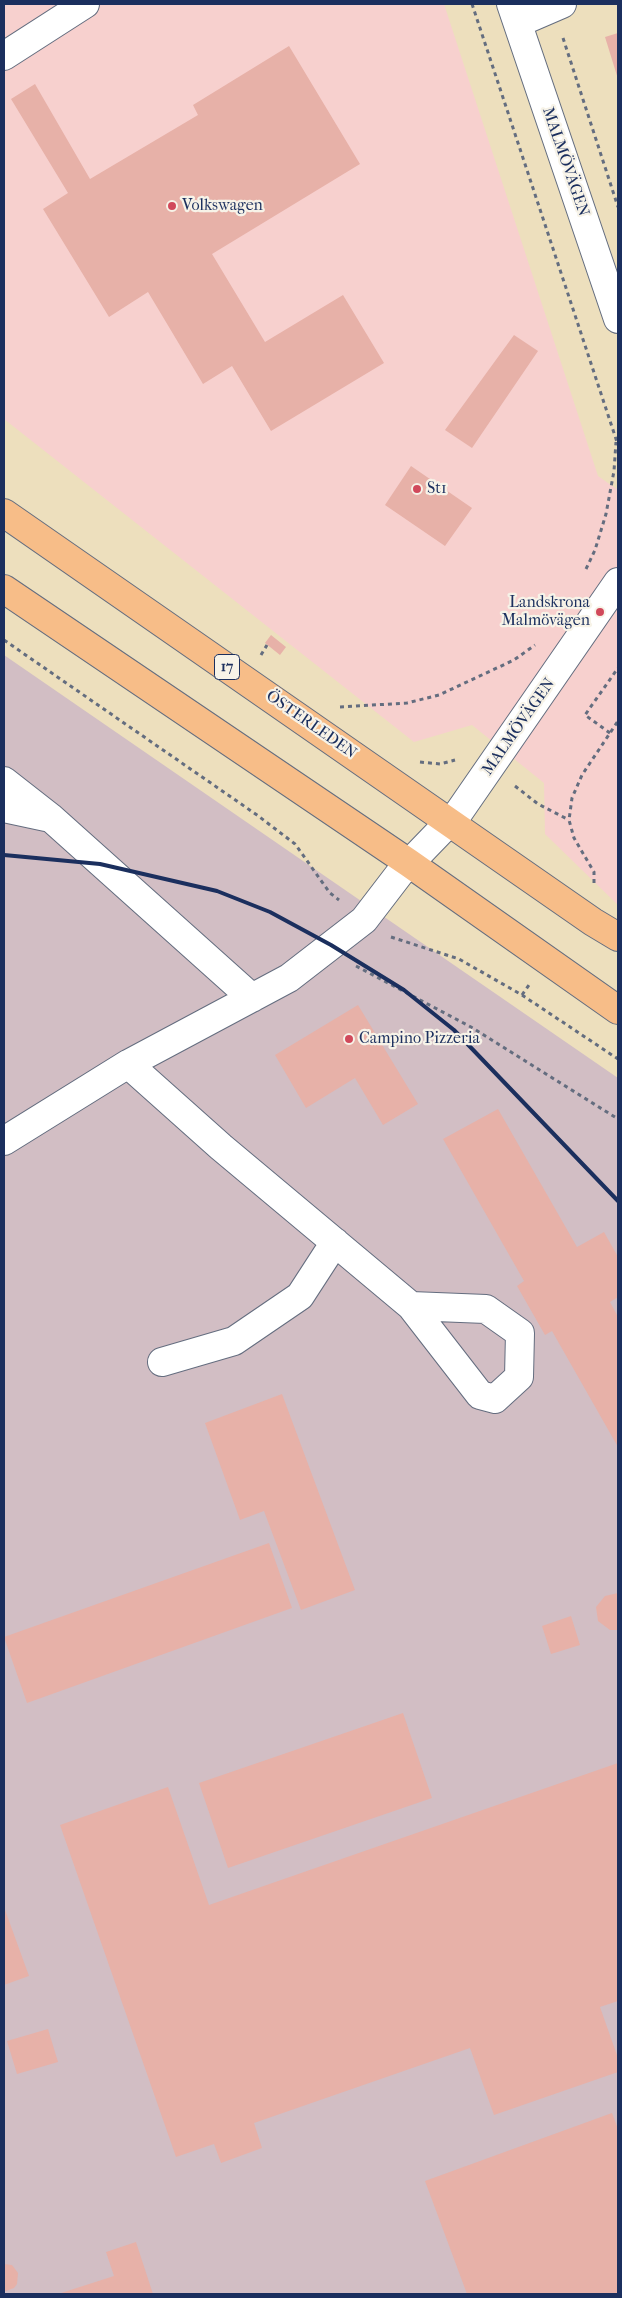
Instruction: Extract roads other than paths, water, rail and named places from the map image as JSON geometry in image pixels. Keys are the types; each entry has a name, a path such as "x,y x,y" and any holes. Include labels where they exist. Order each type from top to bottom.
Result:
{"main road":[{"name":"ÖSTERLEDEN","path":"4,513 450,821 578,912 618,937"},
{"path":"4,589 410,864 618,1010"}],"street":[{"path":"4,56 85,4"},
{"path":"515,13 558,6"},
{"name":"MALMÖVÄGEN","path":"515,13 618,319"},
{"name":"MALMÖVÄGEN","path":"4,1141 128,1064 289,978 364,920 410,864 450,821 497,759 618,582"},
{"path":"4,781 50,817 252,998"},
{"path":"4,808 50,817"},
{"path":"128,1064 221,1147 411,1306"},
{"path":"162,1362 234,1341 300,1296 334,1242"}],"railway":[{"path":"4,855 100,864 217,891 270,912 331,945 404,990 454,1030 618,1201"}],"place":[{"name":"Volkswagen","path":"172,206"},
{"name":"St1","path":"417,489"},
{"name":"Landskrona Malmövägen","path":"600,612"},
{"name":"Campino Pizzeria","path":"349,1039"}]}
